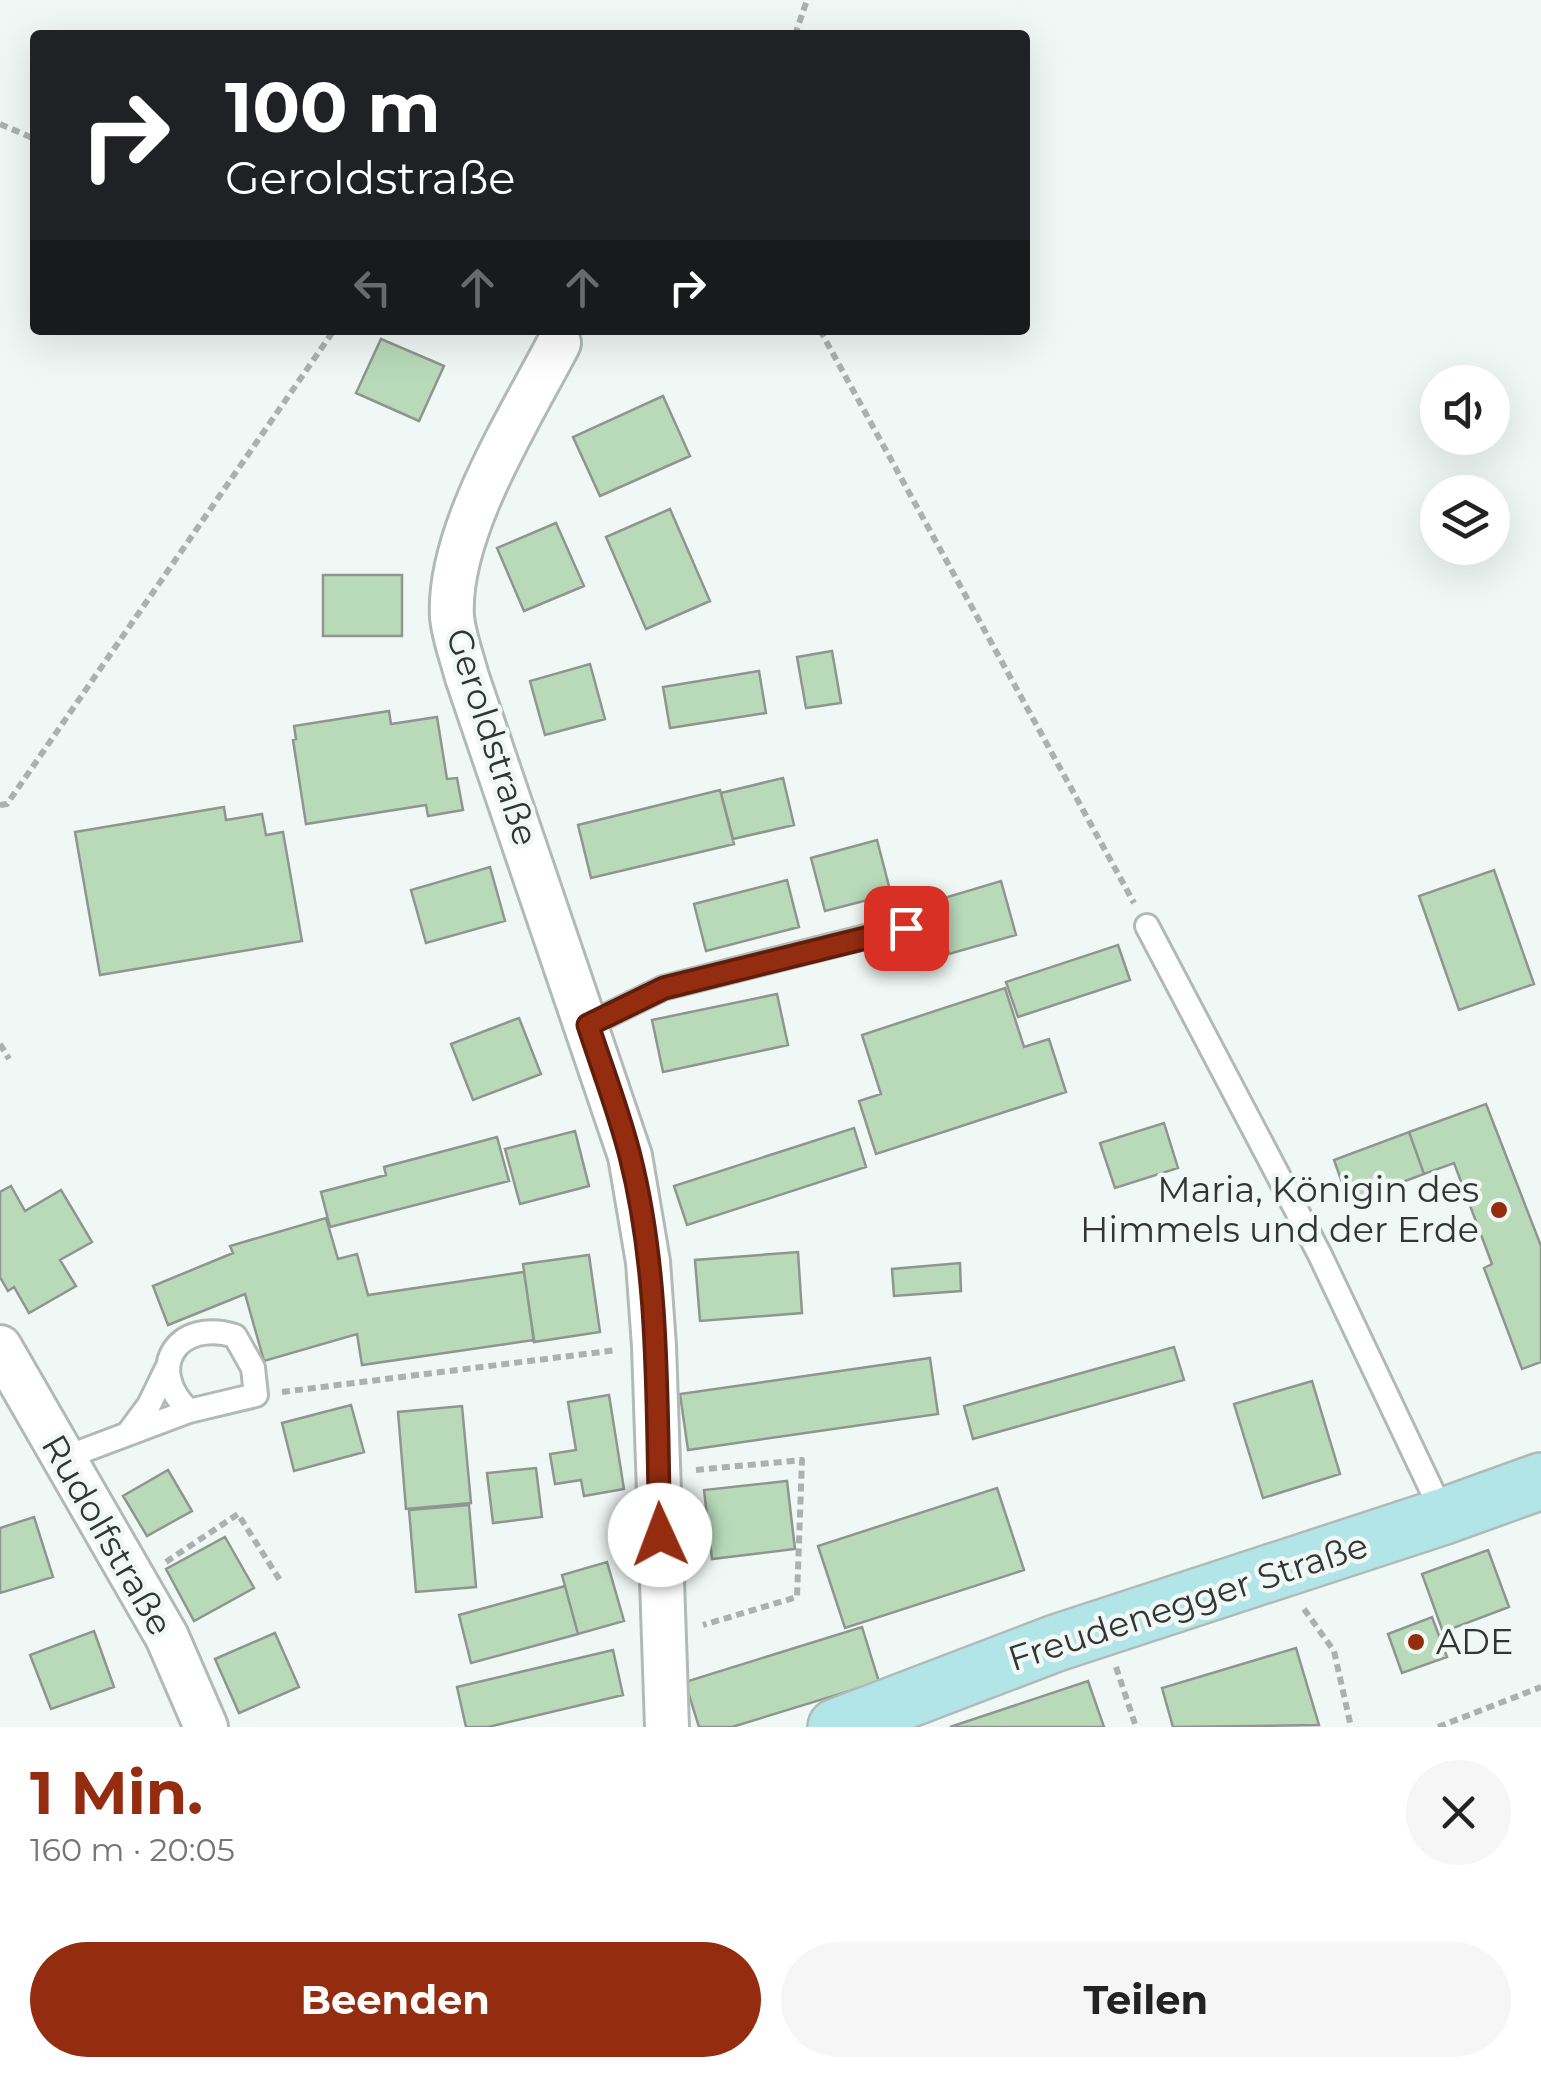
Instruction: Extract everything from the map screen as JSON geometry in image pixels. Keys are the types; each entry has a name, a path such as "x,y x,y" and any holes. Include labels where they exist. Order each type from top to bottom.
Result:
{"street":[{"name":"Geroldstraße","path":"559,343 475,508 454,573 452,618 468,677 630,1156 648,1262 654,1346 667,1727"},
{"name":"Rudolfstraße","path":"0,1348 167,1636 206,1727"},
{"name":"Freudenegger Straße","path":"836,1727 1102,1628 1541,1481"}],"lane":[{"path":"1146,926 1320,1255 1444,1516"},
{"path":"588,1025 664,988 906,928"},
{"path":"64,1458 189,1411 256,1395 253,1368 235,1336 217,1331 183,1340 172,1349 168,1368 130,1432"},
{"path":"168,1368 176,1399 189,1411"}],"path":[{"path":"796,30 807,0"},
{"path":"0,124 30,136"},
{"path":"0,805 7,804 331,335"},
{"path":"823,335 1146,926"},
{"path":"0,1044 9,1059"},
{"path":"256,1395 654,1346"},
{"path":"658,1473 802,1460 797,1597 663,1636"},
{"path":"136,1583 238,1514 281,1582"},
{"path":"1277,1571 1334,1651 1352,1727"},
{"path":"1102,1628 1136,1727"},
{"path":"1438,1727 1541,1687"}],"building":[{"path":"381,339 444,366 419,421 356,393"},
{"path":"663,396 690,456 600,496 573,437"},
{"path":"670,509 710,601 646,629 606,537"},
{"path":"556,523 584,586 524,611 497,548"},
{"path":"323,575 402,575 402,636 323,636"},
{"path":"832,651 841,703 806,708 797,657"},
{"path":"590,664 605,719 545,735 530,681"},
{"path":"759,671 766,713 670,728 663,687"},
{"path":"389,711 391,724 437,717 447,779 457,778 463,810 428,816 426,805 306,824 294,726"},
{"path":"783,778 794,825 733,839 721,793"},
{"path":"720,790 734,844 591,878 578,825"},
{"path":"224,807 226,820 262,814 266,835 283,832 302,941 100,975 75,832"},
{"path":"877,840 891,894 825,911 811,858"},
{"path":"490,867 505,921 426,943 411,890"},
{"path":"1494,870 1534,984 1459,1010 1419,896"},
{"path":"787,880 799,927 706,951 694,904"},
{"path":"1001,881 1016,935 949,954 934,901"},
{"path":"1118,945 1130,980 1018,1017 1006,982"},
{"path":"1005,988 1024,1047 1049,1039 1066,1092 876,1154 859,1101 881,1094 862,1035"},
{"path":"777,994 788,1045 663,1072 652,1020"},
{"path":"519,1018 541,1074 473,1100 451,1044"},
{"name":"Maria, Königin des Himmels und der Erde","path":"1486,1104 1541,1246 1541,1362 1522,1369 1484,1268 1492,1264 1454,1163 1424,1174 1409,1132"},
{"path":"1164,1123 1178,1168 1115,1188 1100,1143"},
{"path":"854,1128 866,1167 687,1225 674,1186"},
{"path":"575,1131 589,1186 520,1204 505,1149"},
{"path":"1409,1132 1424,1174 1349,1202 1334,1160"},
{"path":"497,1137 509,1181 330,1227 321,1192 386,1175 384,1167"},
{"path":"11,1186 25,1211 61,1190 92,1242 60,1260 76,1286 29,1313 14,1287 8,1291 0,1277 0,1192"},
{"path":"326,1218 338,1259 357,1254 368,1295 524,1272 534,1340 362,1365 357,1334 264,1361 245,1294 168,1325 153,1286 233,1253 230,1246"},
{"path":"798,1252 802,1313 700,1321 695,1260"},
{"path":"589,1255 600,1332 534,1342 523,1264"},
{"path":"960,1263 961,1291 894,1296 892,1269"},
{"path":"1174,1347 1184,1380 973,1439 964,1406"},
{"path":"930,1358 938,1414 688,1450 680,1394"},
{"path":"1312,1381 1340,1474 1263,1498 1234,1404"},
{"path":"609,1395 624,1489 584,1496 581,1480 555,1484 550,1454 576,1450 568,1402"},
{"path":"351,1405 364,1452 294,1471 282,1423"},
{"path":"462,1406 471,1503 406,1509 398,1412"},
{"path":"536,1468 542,1517 493,1523 487,1473"},
{"path":"168,1470 192,1511 147,1536 123,1496"},
{"path":"787,1481 795,1549 712,1559 704,1490"},
{"path":"997,1488 1024,1570 845,1628 818,1546"},
{"path":"469,1505 476,1587 416,1592 409,1510"},
{"path":"34,1517 53,1577 0,1593 0,1528"},
{"path":"225,1537 254,1588 194,1621 166,1569"},
{"path":"1488,1550 1509,1607 1443,1632 1422,1574"},
{"path":"607,1562 624,1621 578,1634 562,1575"},
{"path":"565,1586 578,1634 471,1663 459,1615"},
{"path":"1432,1617 1447,1657 1402,1673 1388,1634"},
{"path":"862,1627 879,1682 732,1727 699,1727 685,1682"},
{"path":"94,1631 114,1687 51,1709 30,1655"},
{"path":"275,1633 299,1687 239,1713 215,1659"},
{"path":"1296,1648 1319,1725 1173,1727 1162,1688"},
{"path":"613,1650 623,1695 488,1727 466,1727 457,1687"},
{"path":"1088,1681 1104,1727 950,1727"}],"place":[{"name":"Maria, Königin des Himmels und der Erde","path":"1499,1210"},
{"name":"ADE","path":"1416,1642"}],"route":[{"path":"660,1535 648,1262 630,1156 588,1025 664,988 906,928"}]}
